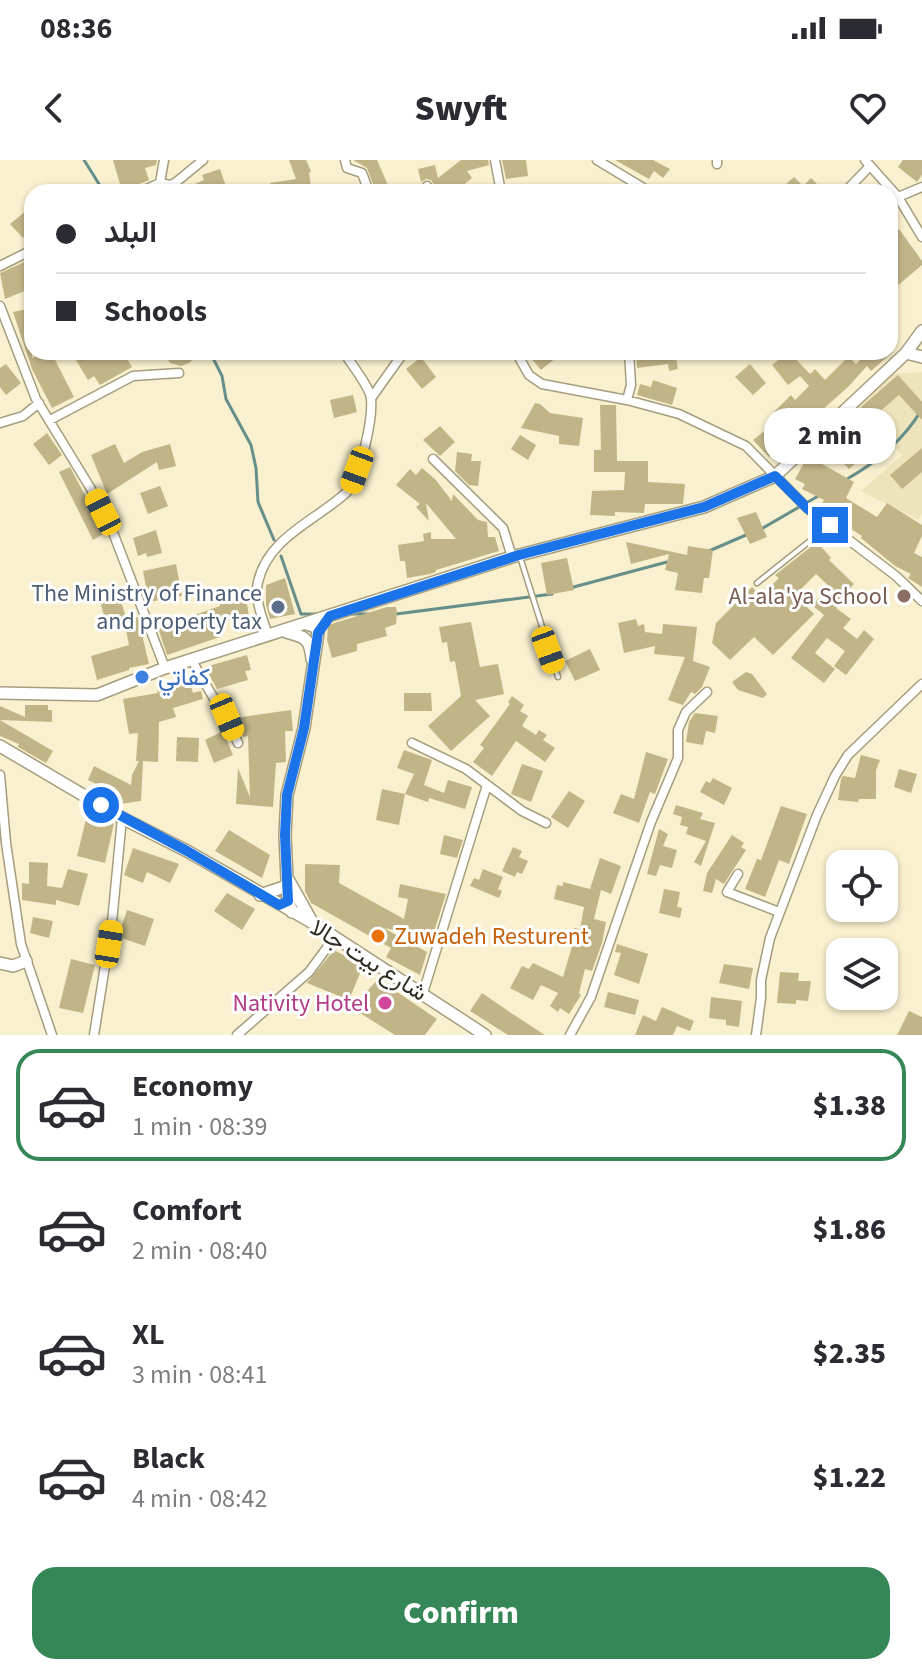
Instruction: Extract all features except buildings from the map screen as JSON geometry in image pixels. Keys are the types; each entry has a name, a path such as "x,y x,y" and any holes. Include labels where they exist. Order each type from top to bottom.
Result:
{"street":[{"path":"164,160 160,183 165,184"},
{"path":"172,184 203,160"},
{"path":"345,160 347,168 362,173 366,184"},
{"path":"495,160 500,184"},
{"path":"597,160 637,184"},
{"path":"851,184 868,163 887,184"},
{"path":"922,187 898,197 922,237"},
{"path":"0,266 24,254"},
{"path":"0,306 39,403 114,535 165,668"},
{"path":"0,693 97,695 165,668 515,556 704,507 775,476 906,353 922,331"},
{"path":"906,353 922,357"},
{"path":"349,360 372,397"},
{"path":"268,635 259,606 258,582 271,554 292,532 350,490 364,450 372,397 398,360"},
{"path":"521,360 529,375 542,384 627,400 679,414 746,446 807,508 896,576 922,601"},
{"path":"627,400 631,385 629,360"},
{"path":"50,420 133,376 179,373"},
{"path":"0,423 23,416 39,403"},
{"path":"433,459 503,528 515,556"},
{"path":"318,633 330,616"},
{"path":"286,906 289,881 285,835 287,795 304,728 318,633 316,627 307,624"},
{"path":"284,631 304,636 308,642 312,675"},
{"path":"192,660 206,689 227,717 238,743"},
{"path":"756,1035 764,961 779,912 835,776 848,755 922,684"},
{"path":"574,1034 591,997 651,822 678,758 678,730 686,712 707,692"},
{"path":"412,743 466,769 522,811 546,823"},
{"name":"شارع بيت جالا","path":"0,746 122,818 187,851 260,895 286,906 485,1035"},
{"path":"0,775 17,921 26,961 52,1035"},
{"path":"423,993 487,785"},
{"path":"94,1035 112,922 122,818"},
{"path":"738,874 727,892 779,912"},
{"path":"260,895 284,887 289,881"},
{"path":"289,881 313,923"},
{"path":"237,1035 309,972 334,938"},
{"path":"0,963 13,966 26,961"}],"lane":[{"path":"757,583 830,525"},
{"path":"515,556 525,569 558,677"}],"shaded area":[{"path":"922,372 922,514 919,520 861,491 902,455 855,406 893,374"}],"waterway":[{"path":"84,160 99,184"},
{"path":"214,360 222,376 226,399 251,445 258,502 274,540"},
{"path":"847,479 889,448 922,409"},
{"path":"761,529 820,495"},
{"path":"709,551 746,535"},
{"path":"281,556 301,614 321,614"},
{"path":"570,588 667,562"},
{"path":"396,614 552,594"},
{"path":"352,614 369,614"}],"place":[{"name":"Al-ala'ya School","path":"904,596"},
{"name":"The Ministry of Finance and property tax","path":"278,607"},
{"name":"كفاتي","path":"142,677"},
{"name":"Zuwadeh Resturent","path":"378,936"},
{"name":"Nativity Hotel","path":"385,1003"}],"route":[{"path":"101,805 260,895 279,905 285,904 288,901 289,881 285,835 287,795 304,728 318,633 330,616 519,555 704,507 775,476 807,508 830,525"}]}
